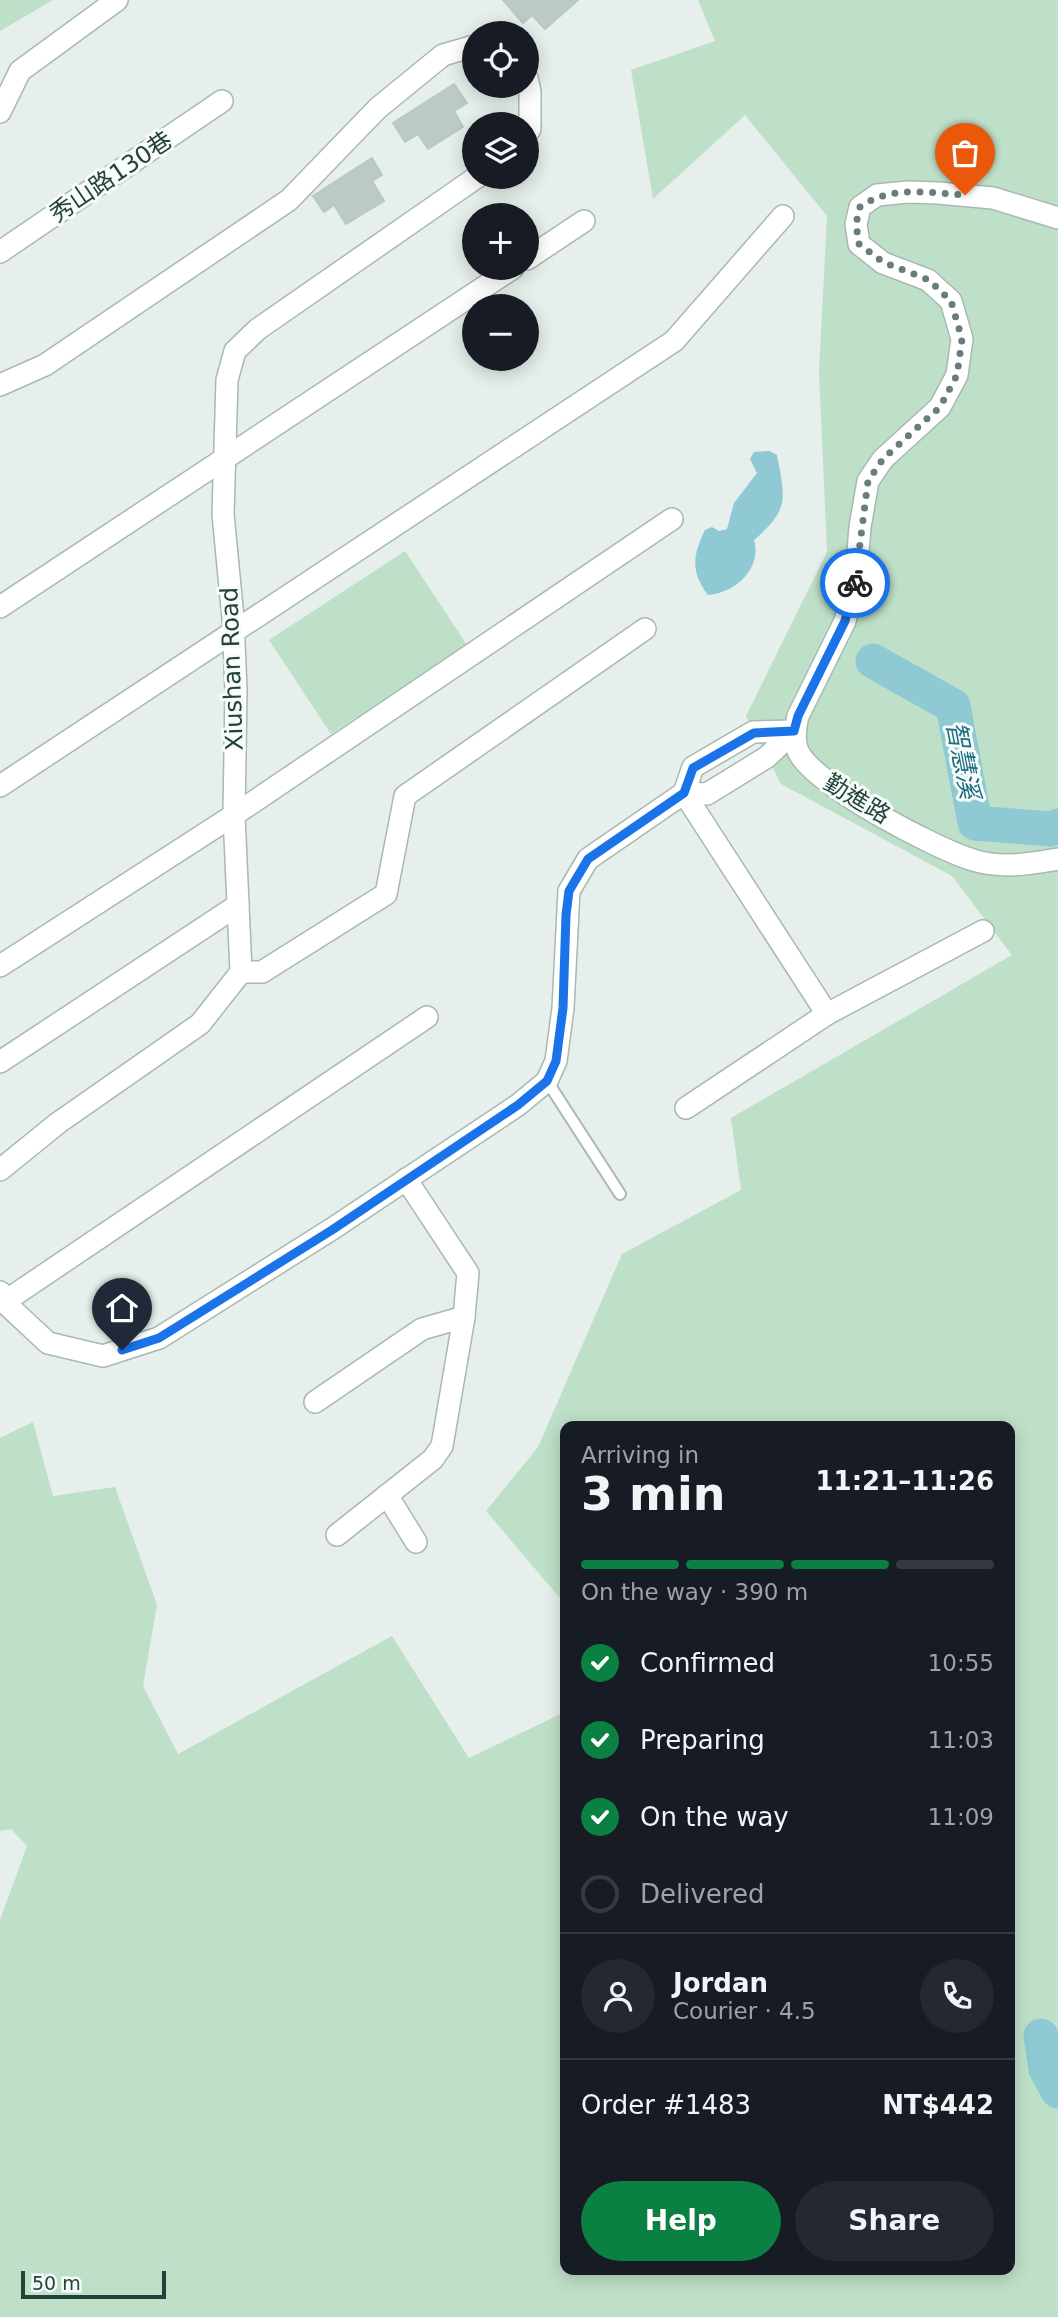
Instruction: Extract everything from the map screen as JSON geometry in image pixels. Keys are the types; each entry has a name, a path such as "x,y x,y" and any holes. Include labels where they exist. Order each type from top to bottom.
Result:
{"street":[{"path":"0,112 20,72 117,0"},
{"path":"0,384 45,365 289,200 378,108 443,55 462,49"},
{"name":"秀山路130巷","path":"0,252 222,101"},
{"name":"Xiushan Road","path":"241,972 234,815 236,690 223,514 227,380 235,351 258,330 462,187"},
{"path":"684,793 707,794 767,757 794,731 798,716 845,621 856,577 860,527 868,481 883,459 940,407 957,375 962,339 951,301 929,280 883,262 859,244 856,224 860,207 877,195 938,193 993,198 1058,218"},
{"path":"0,786 674,341 783,216"},
{"path":"539,251 584,221"},
{"path":"0,607 495,280"},
{"path":"0,966 234,815 672,519"},
{"path":"0,1170 58,1123 200,1024 241,972 262,972 386,894 405,796 645,629"},
{"path":"427,1017 1,1299 48,1343 103,1356 159,1338 332,1230 518,1105 547,1081 556,1061 569,891 588,859 684,793 693,768 754,733 794,731"},
{"name":"勤進路","path":"794,731 799,753 818,777 920,837 973,860 1014,867 1058,859"},
{"path":"684,793 827,1014"},
{"path":"0,1062 238,905"},
{"path":"686,1108 827,1014 984,932"},
{"path":"337,1535 433,1459 442,1446 464,1317 468,1273 407,1179"},
{"path":"315,1402 422,1329 464,1317"},
{"path":"387,1495 416,1542"}],"lane":[{"path":"547,1081 620,1194"}],"green space":[{"path":"0,0 53,0 0,31"},
{"path":"698,0 1058,0 1058,2317 0,2317 0,1920 27,1846 11,1829 0,1831 0,1438 33,1422 53,1496 115,1487 157,1605 143,1686 178,1754 392,1636 469,1758 560,1714 560,2275 1015,2275 1015,1421 560,1421 560,1598 486,1511 538,1447 622,1254 741,1190 731,1118 1012,955 952,876 781,784 746,716 827,552 819,372 827,216 745,115 653,199 631,70 715,41"},
{"path":"405,551 467,645 331,734 269,640"}],"water":[{"path":"769,451 777,455 780,470 783,493 779,511 754,540 754,561 744,578 728,590 708,595 698,578 695,563 701,539 705,530 712,527 719,531 727,529 734,503 757,473 750,459 754,452"}],"building":[{"path":"503,0 578,0 545,29 532,15 521,21"},
{"path":"454,84 467,103 454,111 462,128 428,149 418,134 405,142 393,123"},
{"path":"372,158 382,175 372,181 384,201 346,224 334,205 324,212 313,196"}],"waterway":[{"name":"智慧溪","path":"873,661 953,706 975,823 1051,829 1058,826"},
{"path":"1041,2036 1046,2069 1058,2091"}],"way so far":[{"path":"855,583 860,527 868,481 883,459 940,407 957,375 962,339 951,301 929,280 883,262 859,244 856,224 860,207 877,195 908,192 965,195"}],"route":[{"path":"122,1350 159,1338 235,1288 332,1230 518,1105 547,1081 556,1061 563,1008 569,891 588,859 684,793 693,768 754,733 794,731 798,716 845,621 855,583"}]}
